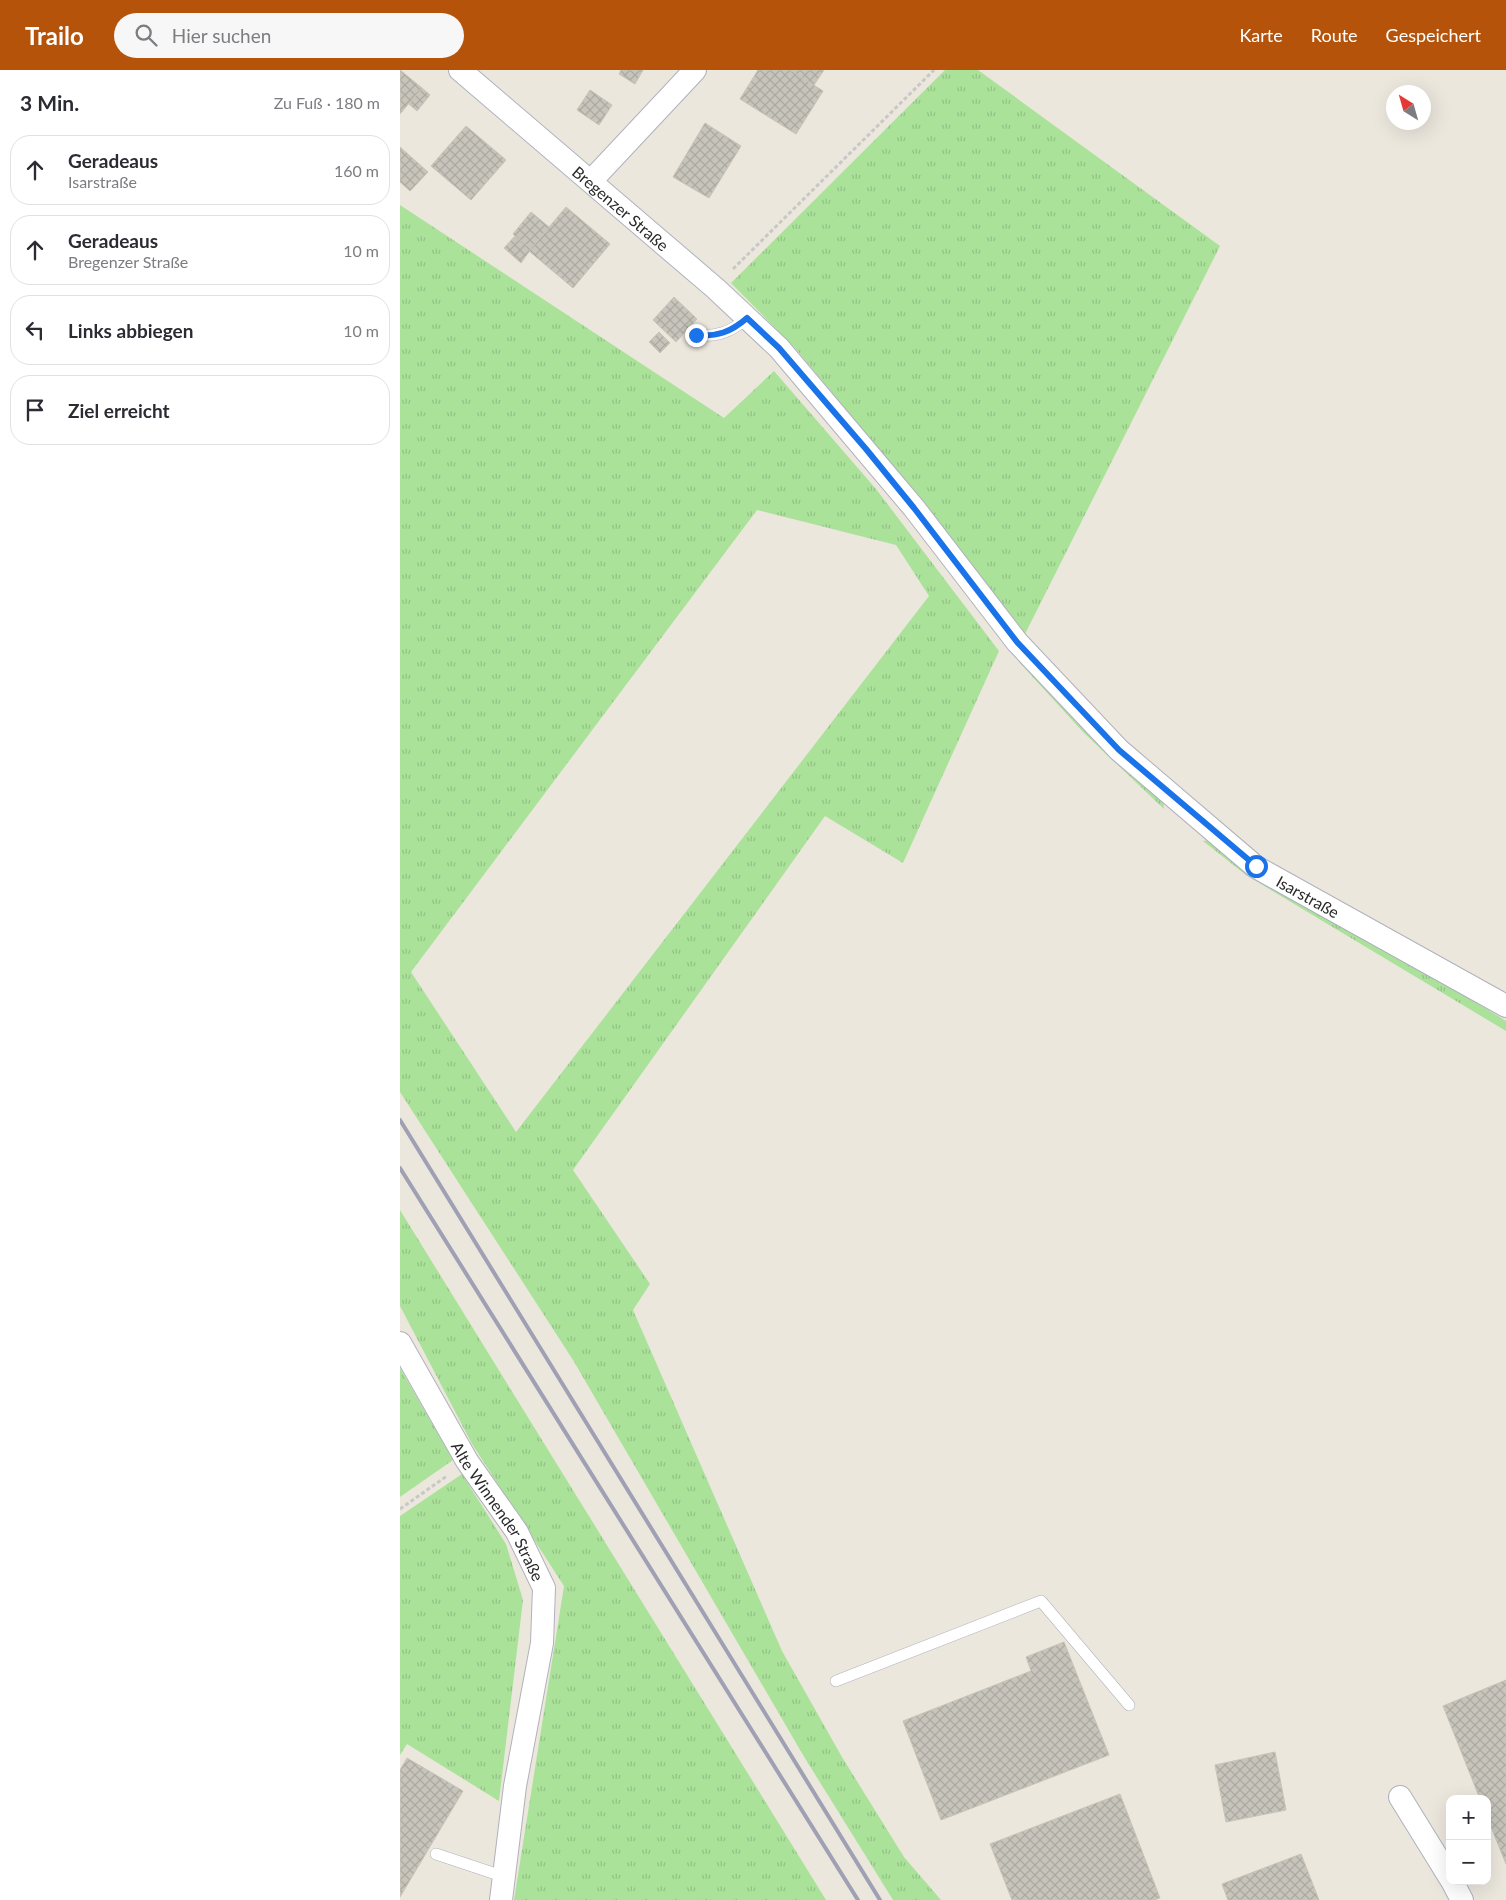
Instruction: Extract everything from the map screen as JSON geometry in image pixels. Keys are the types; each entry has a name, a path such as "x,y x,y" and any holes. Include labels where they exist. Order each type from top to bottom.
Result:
{"street":[{"name":"Bregenzer Straße","path":"460,70 715,288 779,348"},
{"path":"591,181 695,70"},
{"name":"Isarstraße","path":"779,348 914,508 1017,642 1119,750 1256,866 1506,1006"},
{"name":"Alte Winnender Straße","path":"400,1343 467,1462 517,1532 544,1588 542,1643 515,1786 501,1900"},
{"path":"1400,1797 1446,1872"},
{"path":"1454,1885 1462,1900"}],"lane":[{"path":"696,335 710,336 726,333 735,329 747,318"},
{"path":"836,1681 1041,1601 1129,1706"},
{"path":"436,1854 505,1877"}],"path":[{"path":"715,288 934,70"},
{"path":"400,1508 467,1462"}],"green space":[{"path":"945,70 978,70 1220,246 1023,638 922,502 796,349 731,283"},
{"path":"400,205 724,418 774,371 876,489 999,651 903,863 825,816 573,1170 650,1284 633,1310 782,1651 842,1757 904,1857 941,1900 893,1900 803,1755 573,1360 400,1092","holes":["757,510 896,545 929,596 516,1132 411,972"]},
{"path":"1025,659 1163,799 1164,809 1083,732 1019,662"},
{"path":"1212,840 1506,1021 1506,1031 1246,875 1203,841"},
{"path":"400,1210 826,1900 514,1900 564,1586 472,1444 400,1306"},
{"path":"400,1368 453,1460 400,1497"},
{"path":"462,1474 506,1544 523,1600 499,1801 407,1744 400,1755 400,1516"}],"building":[{"path":"400,70 422,88 400,114"},
{"path":"621,70 643,70 635,84 619,74"},
{"path":"758,70 790,70 823,91 796,134 740,99"},
{"path":"790,70 824,70 814,85"},
{"path":"422,88 430,95 417,111 409,104"},
{"path":"590,90 612,105 599,125 577,110"},
{"path":"705,123 741,146 709,198 673,177"},
{"path":"466,126 506,160 471,200 431,166"},
{"path":"400,147 428,172 410,191 400,182"},
{"path":"566,207 610,244 573,288 529,251"},
{"path":"531,212 549,227 531,249 513,234"},
{"path":"515,236 531,249 521,263 504,248"},
{"path":"674,297 697,319 676,342 653,320"},
{"path":"659,332 670,343 660,353 649,342"},
{"path":"1064,1642 1109,1755 941,1820 903,1721 1031,1671 1026,1657"},
{"path":"1506,1680 1506,1864 1491,1827 1491,1795 1478,1795 1443,1706"},
{"path":"1275,1752 1286,1810 1226,1822 1215,1765"},
{"path":"407,1758 463,1791 400,1897 400,1770"},
{"path":"1120,1794 1160,1898 1154,1900 1012,1900 990,1844"},
{"path":"1301,1854 1319,1900 1228,1900 1222,1884"}],"railway":[{"path":"400,1120 880,1900"},
{"path":"400,1168 858,1900"}],"route":[{"path":"696,335 710,336 726,333 735,329 747,318 779,348 914,508 1017,642 1119,750 1256,866"}]}
